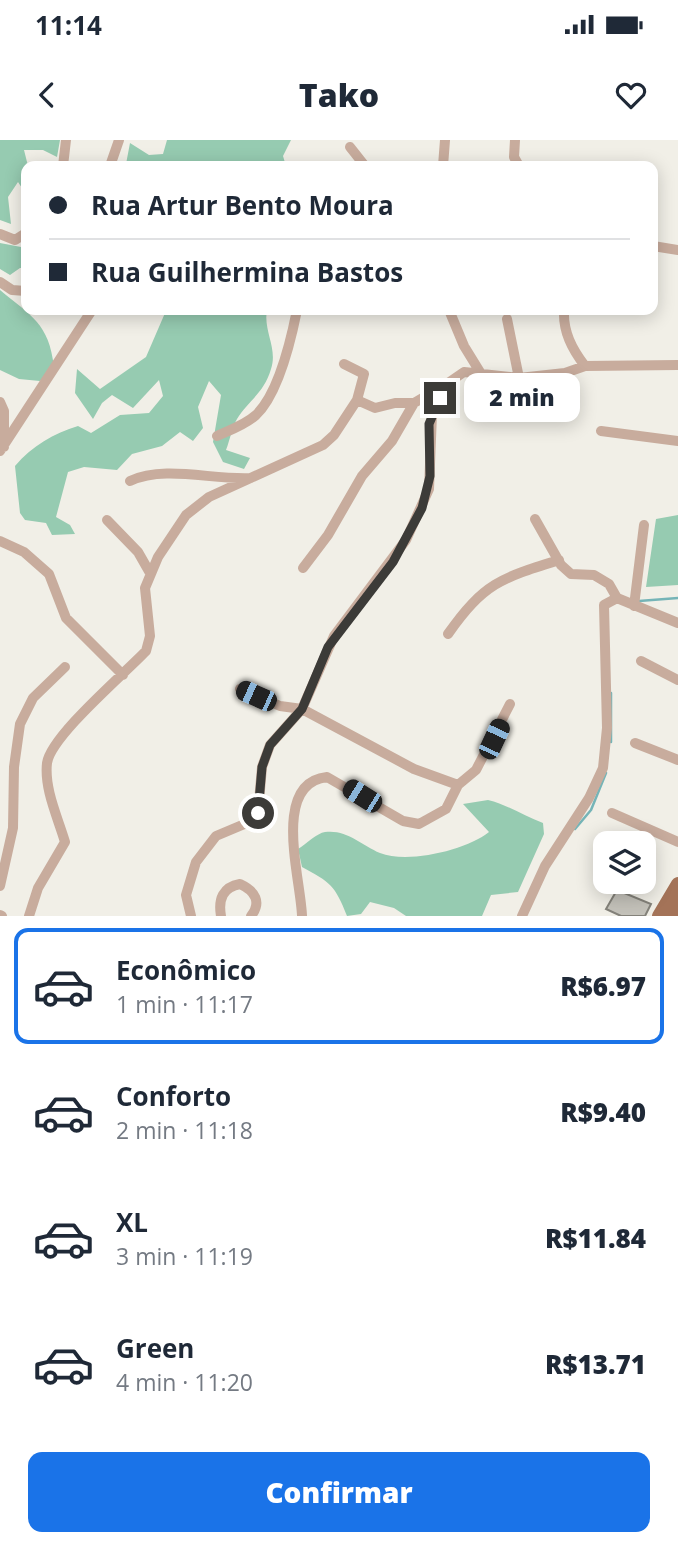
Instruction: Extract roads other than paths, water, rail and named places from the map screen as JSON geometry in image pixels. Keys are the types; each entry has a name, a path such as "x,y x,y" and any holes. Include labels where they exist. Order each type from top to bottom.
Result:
{"main road":[{"path":"659,916 678,884"},
{"path":"671,916 678,904"}],"street":[{"path":"63,161 65,140"},
{"path":"112,161 120,140"},
{"path":"443,161 445,140"},
{"path":"515,140 516,161"},
{"path":"349,147 361,161"},
{"path":"0,234 15,240 21,236"},
{"path":"658,247 678,250"},
{"path":"0,282 12,290 21,291"},
{"path":"2,449 89,315"},
{"path":"217,436 243,424 260,410 274,386 296,315"},
{"path":"451,315 464,346 480,372"},
{"path":"564,315 572,349 585,366"},
{"path":"507,319 519,378"},
{"path":"29,916 38,888 65,842 49,786 47,762 50,752 66,729 146,651 149,642 145,588 150,573 186,515 209,498 323,445 357,400 364,374 344,364"},
{"path":"357,400 375,408 414,403 464,372 519,378 565,373 585,366 678,365"},
{"path":"191,916 186,895 196,862 216,836 254,820 258,813 262,767 270,745 302,709 328,647 393,562 422,508 430,476 429,424 448,383"},
{"path":"0,402 4,411 2,449"},
{"path":"303,568 328,535 362,476 392,441 414,403"},
{"path":"601,431 678,440"},
{"path":"130,481 147,473 162,472 221,480 254,477"},
{"path":"535,519 559,560 571,574 594,575 603,579 617,598 678,624"},
{"path":"107,520 138,552 150,573"},
{"path":"634,606 644,524"},
{"path":"0,541 24,552 49,574 66,618 123,675"},
{"path":"448,634 484,592 516,572 559,560"},
{"path":"522,916 545,866 589,799 603,768 607,728 604,605 617,598"},
{"path":"641,661 678,680"},
{"path":"0,886 13,828 14,767 26,708 65,667"},
{"path":"240,689 279,706 302,709 414,769 458,785"},
{"path":"302,916 292,832 297,799 304,788 316,778 327,777 403,821 419,824 446,809 458,785 476,770 510,704"},
{"path":"635,743 678,760"},
{"path":"612,813 678,842"},
{"path":"221,916 221,897 231,886 240,884 249,888 257,901 257,908 251,916"}],"waterway":[{"path":"639,601 678,598"},
{"path":"611,693 611,742"},
{"path":"575,829 591,810 606,773"}]}
